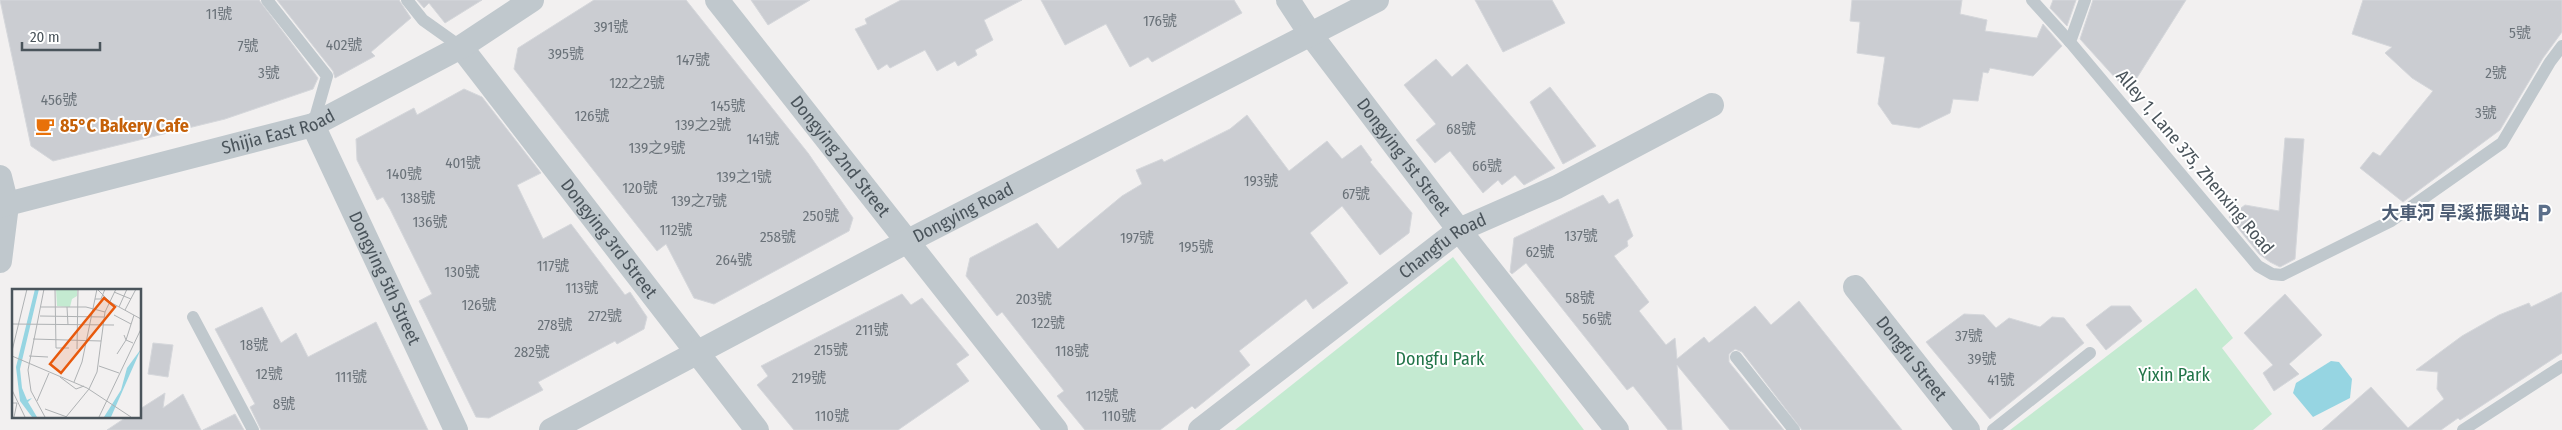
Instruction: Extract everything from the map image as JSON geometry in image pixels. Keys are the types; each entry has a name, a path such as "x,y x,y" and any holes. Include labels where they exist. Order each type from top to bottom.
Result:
{"street":[{"name":"Shijia East Road","path":"3,205 313,125 461,47 532,0"},
{"name":"Dongying 2nd Street","path":"717,0 1056,430"},
{"name":"Dongying 1st Street","path":"1288,0 1311,35 1459,230 1617,430"},
{"name":"Dongying Road","path":"551,430 906,242 1377,0"},
{"name":"Dongying 3rd Street","path":"461,47 756,430"},
{"name":"Changfu Road","path":"1200,430 1459,230 1557,187 1712,104"},
{"name":"Dongying 5th Street","path":"313,125 456,430"},
{"path":"0,177 3,205 0,261"},
{"name":"Dongfu Street","path":"1855,287 1968,430"}],"lane":[{"path":"267,0 327,76 313,125"},
{"path":"407,0 423,20 461,47"},
{"name":"Alley 1, Lane 375, Zhenxing Road","path":"2032,0 2070,42 2258,266 2272,274 2282,275 2391,221 2502,143 2550,62 2562,46"},
{"path":"2070,42 2085,0"},
{"path":"193,317 253,430"},
{"path":"1993,430 2090,354"},
{"path":"1736,357 1794,430"},
{"path":"2463,430 2562,366"}],"green space":[{"name":"Dongfu Park","path":"1453,257 1584,430 1235,430"},
{"name":"Yixin Park","path":"2196,288 2233,338 2222,348 2272,414 2253,430 2010,430"}],"water":[{"path":"2331,361 2339,362 2352,379 2350,398 2313,417 2293,393 2296,383"}],"building":[{"path":"0,0 259,0 318,78 313,89 225,119 53,161 31,146"},
{"path":"277,0 399,0 411,18 371,52 375,56 335,78 333,71"},
{"path":"417,0 482,0 445,23 429,3 424,8"},
{"path":"594,0 686,0 808,153 853,218 849,231 714,304 694,298 666,244 657,251 514,69 518,48"},
{"path":"751,0 810,0 768,25"},
{"path":"901,0 1022,0 984,20 993,40 975,50 977,55 958,66 955,61 937,71 925,50 890,68 887,64 878,70 855,29 867,24 865,19"},
{"path":"1041,0 1234,0 1242,13 1152,62 1148,57 1130,67 1106,24 1065,45"},
{"path":"1475,0 1552,0 1565,23 1503,52"},
{"path":"1852,0 1962,0 1960,14 1987,20 1985,31 2037,38 2043,24 2062,46 2033,76 1990,68 1988,73 1983,72 1978,101 1953,99 1950,113 1919,128 1892,124 1878,104 1885,57 1857,53 1860,22 1850,21"},
{"path":"2053,0 2076,0 2067,26 2050,8"},
{"path":"2093,0 2186,0 2128,92 2080,39"},
{"path":"2363,0 2562,0 2562,32 2543,58 2500,130 2403,202 2360,168 2373,152 2380,156 2433,91 2412,78 2385,53 2392,47 2352,34"},
{"path":"1436,59 1452,77 1467,64 1555,168 1524,185 1515,175 1502,185 1498,180 1483,193 1450,151 1435,163 1416,140 1436,124 1404,85"},
{"path":"1550,87 1596,146 1563,164 1530,102"},
{"path":"464,89 482,97 541,173 517,185 543,239 571,224 625,295 630,292 647,317 644,329 617,344 615,341 538,382 543,390 489,418 476,417 419,301 432,294 390,209 383,197 377,200 357,160 356,139 414,108 417,115"},
{"path":"1247,115 1289,171 1327,141 1342,159 1361,145 1372,160 1370,162 1412,213 1409,233 1380,255 1342,206 1310,233 1348,283 1313,309 1306,299 1239,351 1250,365 1195,409 1192,406 1160,430 1085,430 1057,396 1064,391 1002,312 997,316 966,276 970,258 1037,223 1058,249 1122,196 1142,184 1136,170 1162,159 1164,162 1230,129"},
{"path":"2285,138 2304,139 2295,259 2280,267 2259,254 2229,217 2245,205 2279,211"},
{"path":"1603,195 1609,204 1618,199 1633,236 1627,241 1628,246 1614,256 1649,302 1639,311 1666,345 1675,338 1677,359 1704,337 1709,343 1755,306 1771,325 1799,301 1902,430 1802,430 1742,352 1735,349 1729,354 1729,362 1784,430 1730,430 1677,365 1682,430 1668,430 1633,386 1627,390 1526,263 1512,274 1510,272 1514,238"},
{"path":"2562,292 2562,353 2460,420 2458,418 2441,430 2322,430 2371,387 2408,428 2444,399 2437,389 2438,372 2416,370 2462,336 2499,315 2529,303 2531,307"},
{"path":"902,294 911,305 922,298 969,355 956,364 969,381 898,430 794,430 757,385 768,376 761,366"},
{"path":"2285,294 2322,335 2289,364 2299,374 2274,391 2263,373 2273,365 2244,333"},
{"path":"2111,306 2130,306 2142,321 2106,350 2086,325"},
{"path":"262,307 281,343 296,333 308,357 376,322 428,430 261,430 250,407 255,404 215,329"},
{"path":"1964,314 1984,315 1996,328 2009,318 2040,327 2052,317 2064,318 2084,343 1990,419 1926,342"},
{"path":"153,343 173,345 168,377 148,374"},
{"path":"165,393 163,408 183,394 201,430 107,430 125,418 141,418 141,408"},
{"path":"235,414 244,430 203,430"}],"place":[{"name":"85°C Bakery Cafe","path":"45,126"},
{"name":"大車河 旱溪振興站","path":"2544,213"}]}
